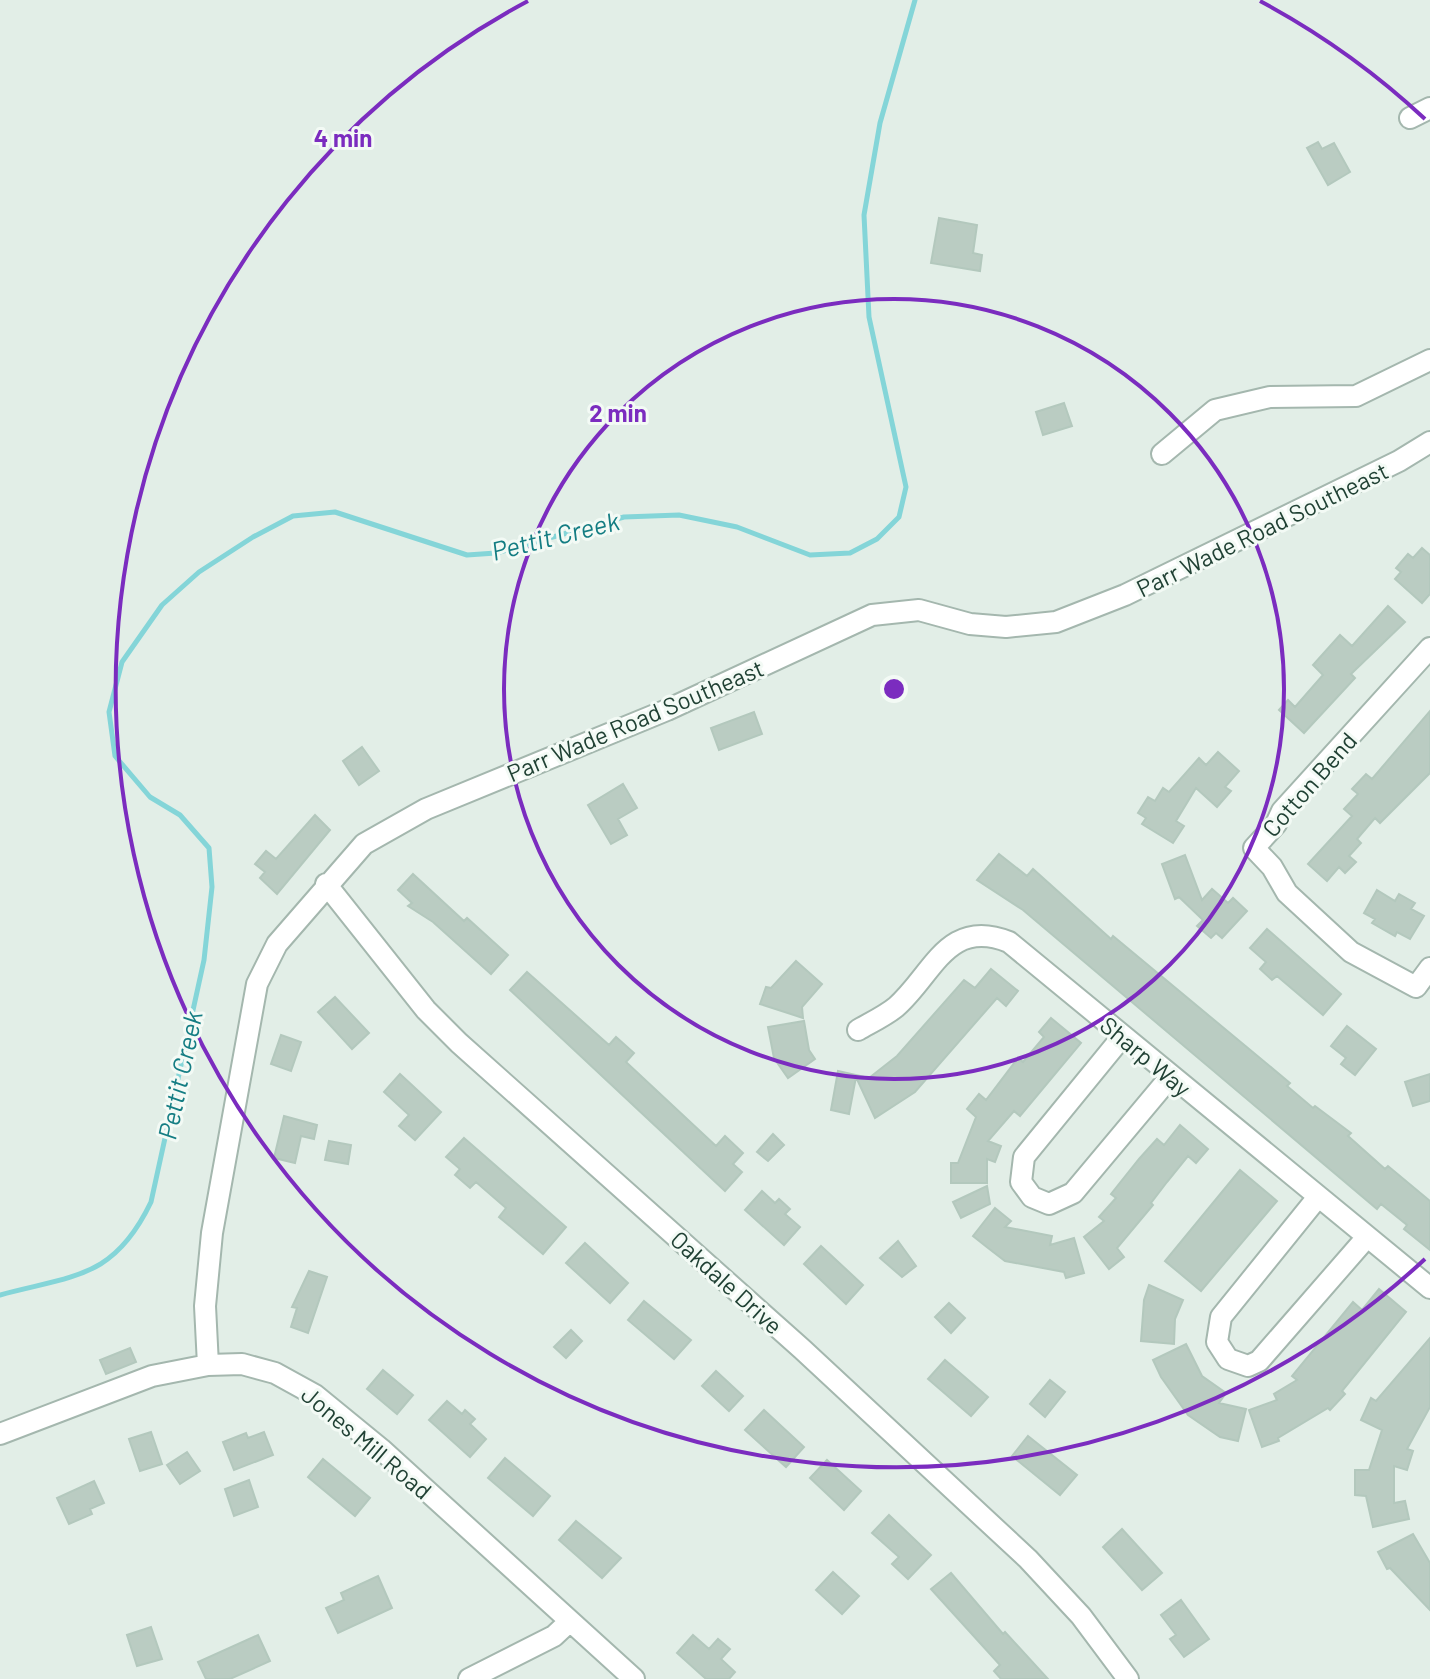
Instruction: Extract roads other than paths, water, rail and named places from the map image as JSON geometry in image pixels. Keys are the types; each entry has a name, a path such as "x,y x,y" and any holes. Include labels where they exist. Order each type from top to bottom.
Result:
{"street":[{"path":"1410,118 1430,108"},
{"path":"1162,454 1215,410 1270,397 1356,396 1430,360"},
{"name":"Parr Wade Road Southeast","path":"208,1365 205,1306 212,1233 257,984 277,944 326,884 364,844 426,809 667,710 872,615 919,610 970,624 1006,627 1056,622 1139,589 1399,461 1430,442"},
{"name":"Cotton Bend","path":"1430,648 1282,811 1276,824 1254,848 1272,867 1287,893 1369,965 1416,987 1430,968"},
{"name":"Oakdale Drive","path":"326,884 426,1010 459,1043 802,1349 1028,1559 1081,1616 1128,1679"},
{"name":"Sharp Way","path":"858,1030 895,1008 954,943 986,936 1020,948 1122,1037 1430,1288"},
{"path":"1122,1037 1024,1157 1021,1182 1032,1197 1049,1204 1073,1193 1171,1076"},
{"path":"1318,1197 1221,1317 1217,1342 1228,1359 1248,1366 1259,1361 1367,1237"},
{"name":"Jones Mill Road","path":"0,1434 152,1376 208,1365 242,1364 264,1369 315,1395 381,1449 634,1679"},
{"path":"469,1679 554,1636 570,1621"}],"waterway":[{"name":"Pettit Creek","path":"0,1295 71,1277 106,1260 137,1227 151,1202 204,960 212,887 209,848 180,815 150,797 115,756 109,712 122,662 162,605 199,572 253,537 293,516 335,512 467,555 496,553 624,517 679,515 737,527 810,555 850,553 877,539 899,517 906,487 869,317 864,215 880,123 915,0"}]}
